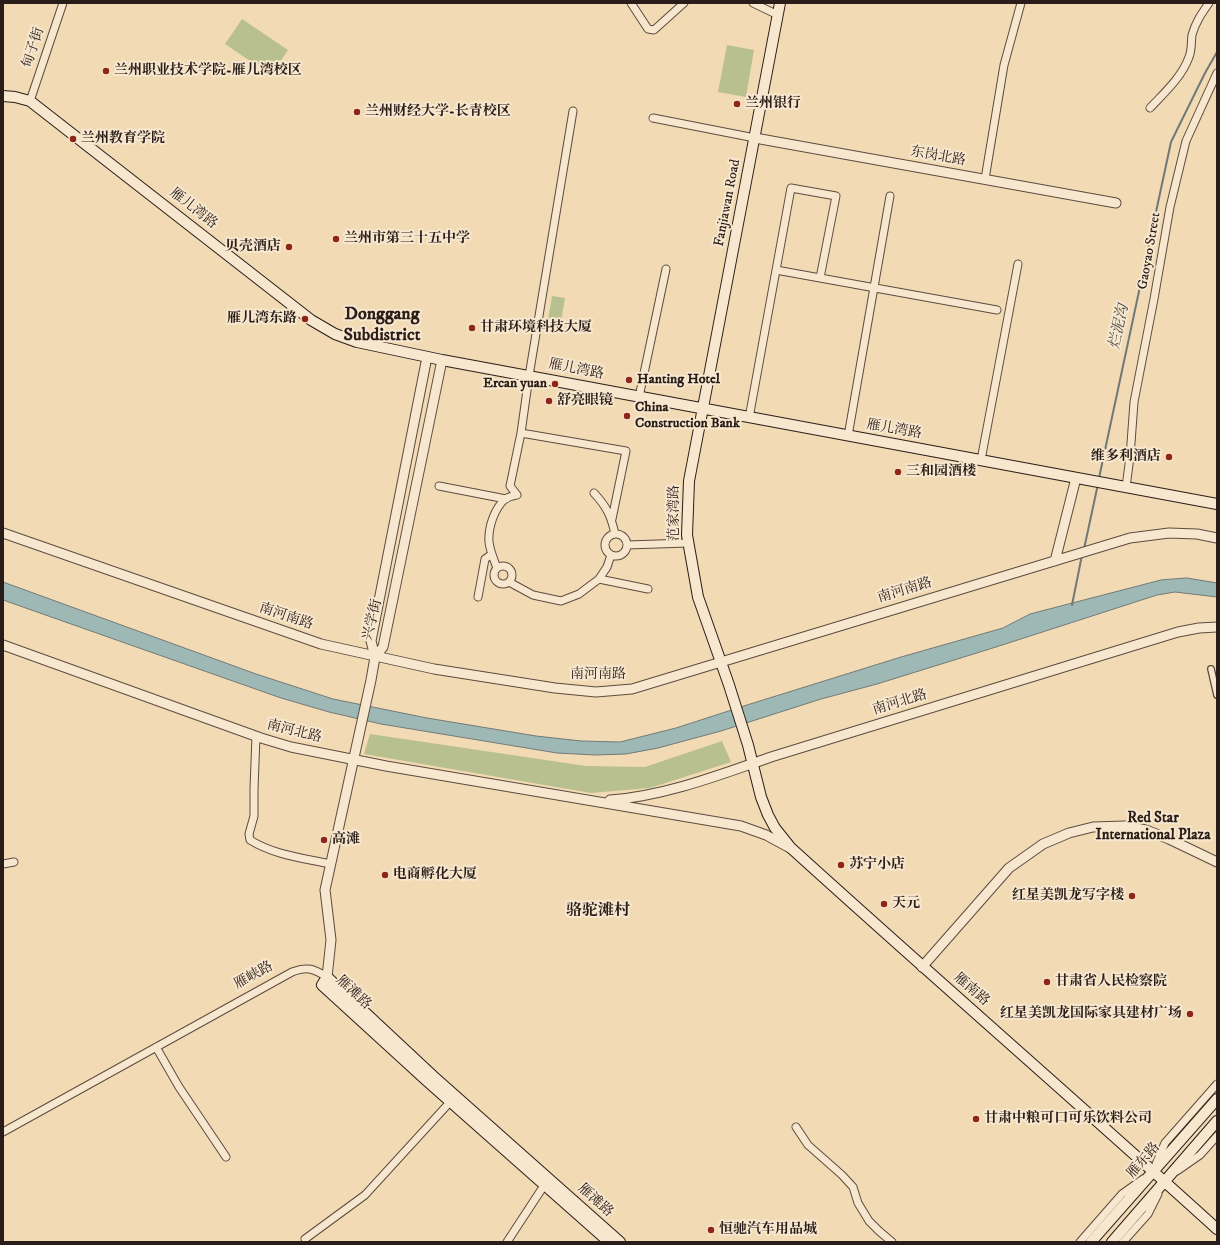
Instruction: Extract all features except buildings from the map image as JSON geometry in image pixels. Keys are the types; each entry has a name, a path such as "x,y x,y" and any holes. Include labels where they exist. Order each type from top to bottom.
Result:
{"main road":[{"name":"Fanjiawan Road","path":"703,409 780,3"},
{"name":"雁儿湾路","path":"3,96 15,97 30,101 312,320 335,334 357,342 442,360 749,418 1217,504"},
{"name":"范家湾路","path":"703,409 689,481 687,535 698,597 729,685"},
{"name":"雁南路","path":"729,685 748,745 761,797 768,815 784,840 922,967 965,1003 1217,1229"},
{"name":"雁滩路","path":"609,1242 322,985 327,978 433,1076 620,1242"},
{"name":"雁东路","path":"1091,1242 1217,1098"},
{"name":"雁东路","path":"1112,1242 1217,1121"}],"street":[{"name":"甸子街","path":"30,101 63,3"},
{"path":"631,3 648,29 654,30 684,3"},
{"path":"753,3 778,15"},
{"path":"984,180 1004,65 1021,3"},
{"path":"1150,108 1178,76 1189,57 1192,36 1198,19 1210,3"},
{"name":"Gaoyao Street","path":"1126,487 1134,402 1170,207 1186,141 1217,73"},
{"path":"439,486 506,499 517,495 510,486 521,433 528,376 574,111"},
{"path":"653,118 755,138"},
{"name":"东岗北路","path":"755,138 1116,203"},
{"path":"749,418 791,188 836,196 820,278"},
{"path":"848,436 890,196"},
{"path":"981,460 1018,264"},
{"path":"639,397 666,269"},
{"path":"776,270 997,310"},
{"name":"兴学街","path":"375,657 371,641 427,357"},
{"name":"兴学街","path":"375,657 382,647 442,360"},
{"path":"521,433 626,451 612,519"},
{"path":"1057,560 1079,478"},
{"path":"594,493 605,505 612,519 615,534"},
{"path":"498,568 489,542 490,526 496,512 506,499"},
{"name":"南河南路","path":"4,536 321,644 434,669 555,688 596,692 632,689 1130,538 1169,533 1197,534 1217,538"},
{"path":"618,534 623,537 627,545 625,551 620,555 611,554 607,550 605,544 609,536 618,534"},
{"path":"627,545 688,543"},
{"path":"478,597 485,559 492,554"},
{"path":"508,582 533,595 561,600 579,594 599,579 607,567 611,554"},
{"path":"502,566 510,570 512,577 508,582 504,584 496,581 494,576 498,568 502,566"},
{"path":"599,579 648,589"},
{"name":"南河北路","path":"590,800 612,800 656,793 724,774 753,763 1178,632 1199,628 1217,627"},
{"name":"南河北路","path":"3,645 256,736 291,747 354,760 552,795 590,800 741,826 777,840 796,852"},
{"path":"327,978 331,940 324,890 354,760 375,657"},
{"path":"1211,670 1217,695"},
{"path":"256,736 254,816 249,834 250,840 257,845 282,854 330,864"},
{"path":"922,967 1009,868 1043,844 1069,832 1093,828 1125,826 1146,830 1187,847 1217,862"},
{"path":"3,864 14,862"},
{"name":"雁峡路","path":"3,1132 199,1022 292,972 302,968 316,970 327,978"},
{"path":"156,1047 179,1087 226,1157"},
{"path":"1080,1242 1122,1194 1153,1171 1166,1143 1217,1084"},
{"path":"305,1239 366,1196 450,1101"},
{"path":"796,1127 808,1145 842,1175 854,1188 858,1203 870,1221 892,1242"},
{"path":"1123,1242 1148,1214 1164,1181 1200,1155 1217,1136"},
{"path":"507,1242 545,1184"}],"green space":[{"path":"242,19 288,50 271,75 225,44"},
{"path":"727,45 754,50 746,97 718,92"},
{"path":"552,296 565,298 561,322 548,320"},
{"path":"370,734 586,766 645,767 722,741 731,762 650,788 591,793 364,754"}],"water":[{"path":"1187,578 1217,583 1217,597 1175,592 1157,595 996,647 877,684 821,699 721,731 658,748 626,754 595,755 557,753 381,724 329,712 281,698 3,600 3,582 256,674 333,699 427,718 536,736 581,741 620,742 676,728 901,657 1003,628 1030,614 1161,580"}],"waterway":[{"name":"烂泥沟","path":"1099,478 1171,142 1217,52"},
{"name":"烂泥沟","path":"1084,549 1098,484"},
{"name":"烂泥沟","path":"1072,605 1082,555"}],"place":[{"name":"兰州职业技术学院-雁儿湾校区","path":"106,71"},
{"name":"兰州银行","path":"737,104"},
{"name":"兰州财经大学-长青校区","path":"357,112"},
{"name":"兰州教育学院","path":"73,139"},
{"name":"兰州市第三十五中学","path":"336,239"},
{"name":"贝壳酒店","path":"289,247"},
{"name":"雁儿湾东路","path":"305,319"},
{"name":"甘肃环境科技大厦","path":"472,328"},
{"name":"Hanting Hotel","path":"629,380"},
{"name":"Ercan yuan","path":"555,384"},
{"name":"舒亮眼镜","path":"549,401"},
{"name":"China Construction Bank","path":"627,416"},
{"name":"维多利酒店","path":"1169,457"},
{"name":"三和园酒楼","path":"898,472"},
{"name":"高滩","path":"324,840"},
{"name":"苏宁小店","path":"841,865"},
{"name":"电商孵化大厦","path":"385,875"},
{"name":"红星美凯龙写字楼","path":"1132,896"},
{"name":"天元","path":"884,904"},
{"name":"甘肃省人民检察院","path":"1047,982"},
{"name":"红星美凯龙国际家具建材广场","path":"1190,1014"},
{"name":"甘肃中粮可口可乐饮料公司","path":"976,1119"},
{"name":"恒驰汽车用品城","path":"711,1230"}],"district":[{"name":"Donggang Subdistrict","path":"382,325"},
{"name":"Red Star International Plaza","path":"1153,828"},
{"name":"骆驼滩村","path":"598,912"}]}
